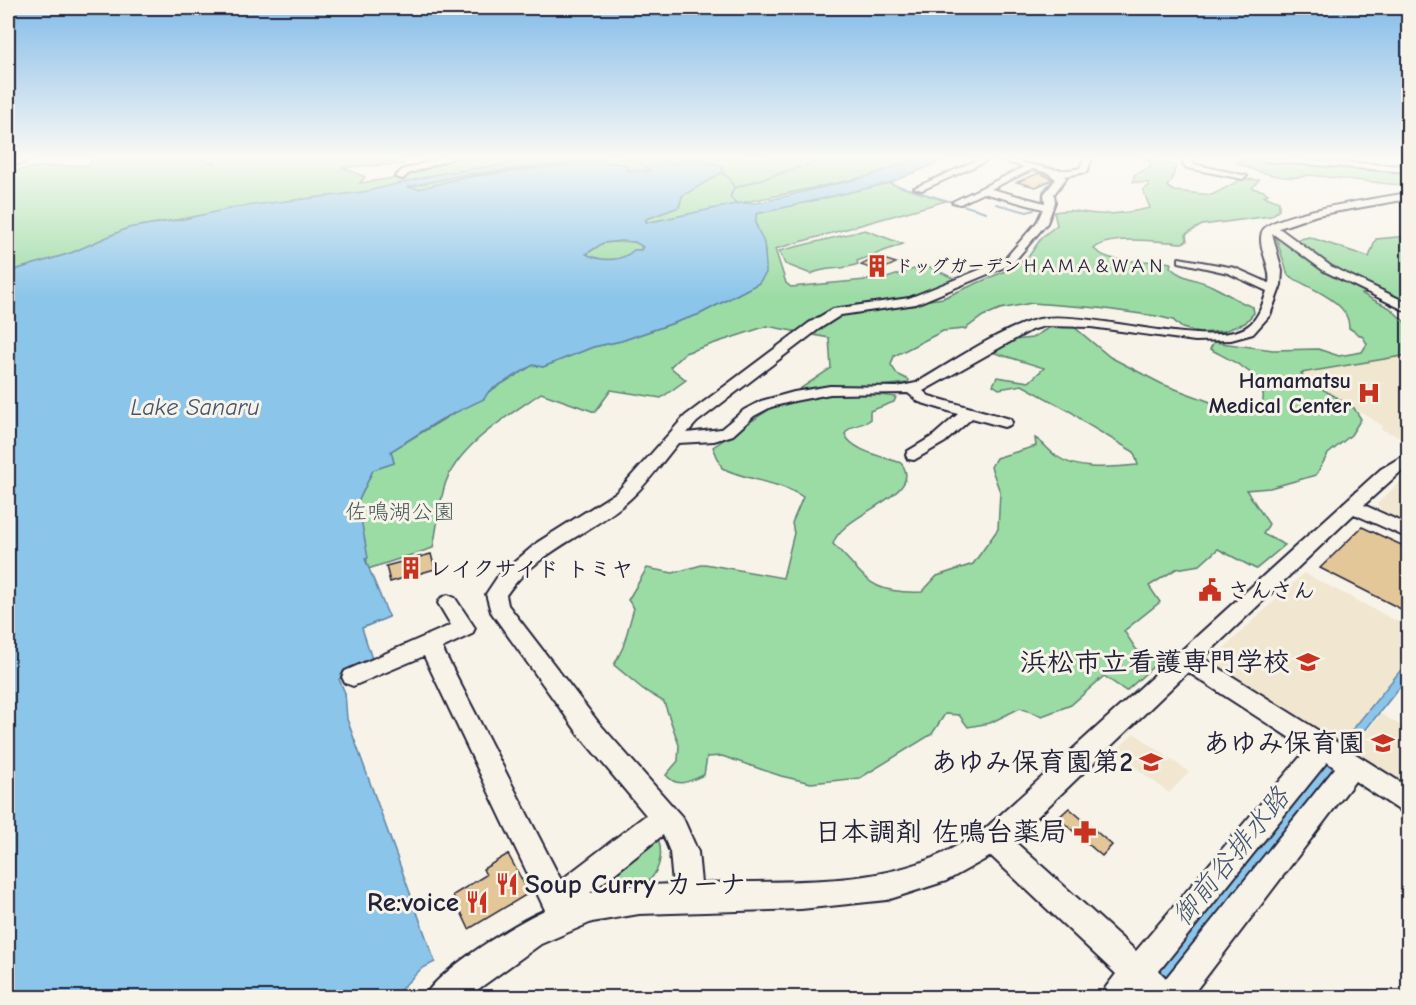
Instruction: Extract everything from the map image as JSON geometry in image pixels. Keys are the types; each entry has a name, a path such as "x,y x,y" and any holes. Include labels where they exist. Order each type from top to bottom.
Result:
{"street":[{"path":"688,898 684,852 665,817 590,729 496,601 499,587 536,554 623,496 672,439 715,400 814,326 838,312 912,301 1008,262 1042,223 1043,206 1038,205"},
{"path":"672,439 714,436 727,432 749,413 766,404 794,397 830,390 897,391 920,387 1026,327 1052,320 1170,337 1212,338 1244,333 1254,328 1262,318 1274,288 1276,268 1267,238 1267,232 1271,227 1315,212 1356,205"},
{"path":"1271,227 1328,269 1408,309"},
{"path":"1183,260 1231,270 1274,288"},
{"path":"910,388 924,399 1004,422"},
{"path":"914,455 939,439 968,413"},
{"path":"560,910 616,902 842,891 891,884 958,861 992,839 1353,507 1387,473 1408,458"},
{"path":"1353,507 1408,532"},
{"path":"353,677 464,628 448,603"},
{"path":"429,644 560,910"},
{"path":"1186,660 1408,801"},
{"path":"1117,998 1324,747"},
{"path":"1170,998 1352,765"},
{"path":"440,998 560,910 665,817"},
{"path":"992,839 1165,998"}],"shaded area":[{"name":"Hamamatsu Medical Center","path":"1408,355 1408,440 1380,429 1383,426 1301,376 1304,372"},
{"path":"1408,474 1408,524 1384,513 1377,504"},
{"name":"浜松市立看護専門学校","path":"1304,573 1408,627 1408,661 1337,748 1207,664"},
{"name":"あゆみ保育園","path":"1381,714 1408,730 1408,795 1347,756"},
{"name":"あゆみ保育園第2","path":"1134,733 1189,772 1169,793 1115,752"}],"green space":[{"path":"8,205 263,205 128,228 71,253 8,272"},
{"path":"680,205 732,205 646,222 646,219"},
{"name":"佐鳴湖公園","path":"795,205 932,205 775,249 786,283 791,287 887,278 926,265 955,279 910,297 857,308 862,310 943,298 1005,271 1029,256 1042,237 1057,225 1054,212 1111,214 1150,208 1149,205 1279,205 1279,210 1271,216 1202,225 1186,234 1187,241 1182,243 1123,240 1101,244 1094,249 1102,255 1121,260 1171,263 1170,267 1179,274 1208,284 1253,307 1254,313 1245,323 1224,331 1200,333 1182,328 1173,320 1156,316 1098,308 1032,303 1000,309 983,316 965,329 943,331 894,356 891,365 897,374 909,380 908,383 871,387 874,394 896,397 894,402 870,411 870,420 850,428 845,434 848,440 861,449 901,463 906,475 903,485 893,495 851,522 833,544 862,574 878,586 889,590 922,592 937,576 973,564 998,529 1000,492 991,467 996,458 1036,446 1035,438 1056,456 1075,464 1096,467 1138,465 1134,452 1085,423 1073,413 1022,385 999,389 993,385 997,377 1029,382 1044,368 992,352 1014,340 1032,338 1050,327 1074,327 1110,357 1162,384 1224,407 1251,412 1260,410 1263,398 1262,388 1257,379 1239,365 1210,349 1214,342 1273,350 1318,349 1339,356 1362,352 1367,344 1363,337 1349,328 1343,310 1335,302 1288,275 1276,237 1296,240 1309,237 1369,257 1376,239 1408,236 1408,305 1377,292 1362,294 1390,308 1408,325 1408,355 1301,373 1304,378 1354,408 1361,419 1351,435 1328,454 1316,475 1270,488 1246,490 1269,524 1263,534 1285,545 1256,569 1218,549 1200,565 1176,569 1149,586 1160,602 1124,631 1136,649 1157,663 1126,691 1104,676 1071,705 1042,716 1020,708 990,723 968,727 959,715 945,714 932,734 860,778 811,783 781,776 722,756 707,757 704,775 689,781 675,782 666,775 678,761 679,745 664,702 644,690 614,665 623,647 634,608 628,600 647,568 673,573 705,564 783,578 794,533 792,523 803,497 784,488 722,468 713,447 831,368 829,338 767,326 685,353 670,367 686,380 661,398 611,390 595,412 541,393 484,434 459,459 444,488 433,548 368,569 358,502 373,470 394,463 391,451 533,365 543,367 593,347 621,341 700,314 759,283 764,269 765,256 756,214"},
{"path":"865,230 903,244 857,261 858,264 852,266 822,270 811,274 785,264 779,251"},
{"path":"628,241 642,244 641,250 634,250 617,259 598,258 586,254 603,243"},
{"path":"655,831 660,844 660,858 657,870 649,881 606,879"}],"water":[{"name":"Lake Sanaru","path":"255,205 680,205 646,219 646,222 651,222 731,205 795,205 756,214 756,225 764,243 766,265 766,273 759,283 700,314 621,341 593,347 543,367 533,365 489,391 484,399 440,420 391,451 394,463 373,470 358,502 368,558 365,559 389,617 362,628 373,662 339,679 345,693 347,719 435,962 421,969 393,997 8,998 8,272 71,253 128,228","holes":["635,242 643,247 641,250 634,250 617,259 592,257 586,254 603,243"]},
{"path":"1408,661 1408,677 1346,754 1337,749"},
{"path":"1328,759 1338,765 1165,982 1155,972"}],"building":[{"name":"ドッグガーデンＨＡＭＡ＆ＷＡＮ","path":"877,257 896,263 879,271 861,265"},
{"path":"1362,527 1408,548 1408,604 1403,610 1320,568"},
{"name":"レイクサイド トミヤ","path":"431,554 435,569 390,582 386,566"},
{"name":"日本調剤 佐鳴台薬局","path":"1069,808 1112,845 1102,856 1058,818"},
{"path":"508,854 529,893 469,929 453,895 486,875 483,869"}],"waterway":[{"path":"962,205 986,212"},
{"path":"999,205 1027,212 1034,210"}],"place":[{"name":"ドッグガーデンＨＡＭＡ＆ＷＡＮ","path":"877,266"},
{"name":"Hamamatsu Medical Center","path":"1369,393"},
{"name":"レイクサイド トミヤ","path":"411,568"},
{"name":"さんさん","path":"1210,590"},
{"name":"浜松市立看護専門学校","path":"1308,662"},
{"name":"あゆみ保育園","path":"1383,743"},
{"name":"あゆみ保育園第2","path":"1151,762"},
{"name":"日本調剤 佐鳴台薬局","path":"1085,832"},
{"name":"Soup Curry カーナ","path":"507,884"},
{"name":"Re:voice","path":"477,902"}],"water label":[{"name":"御前谷排水路","path":"1230,856"}]}
